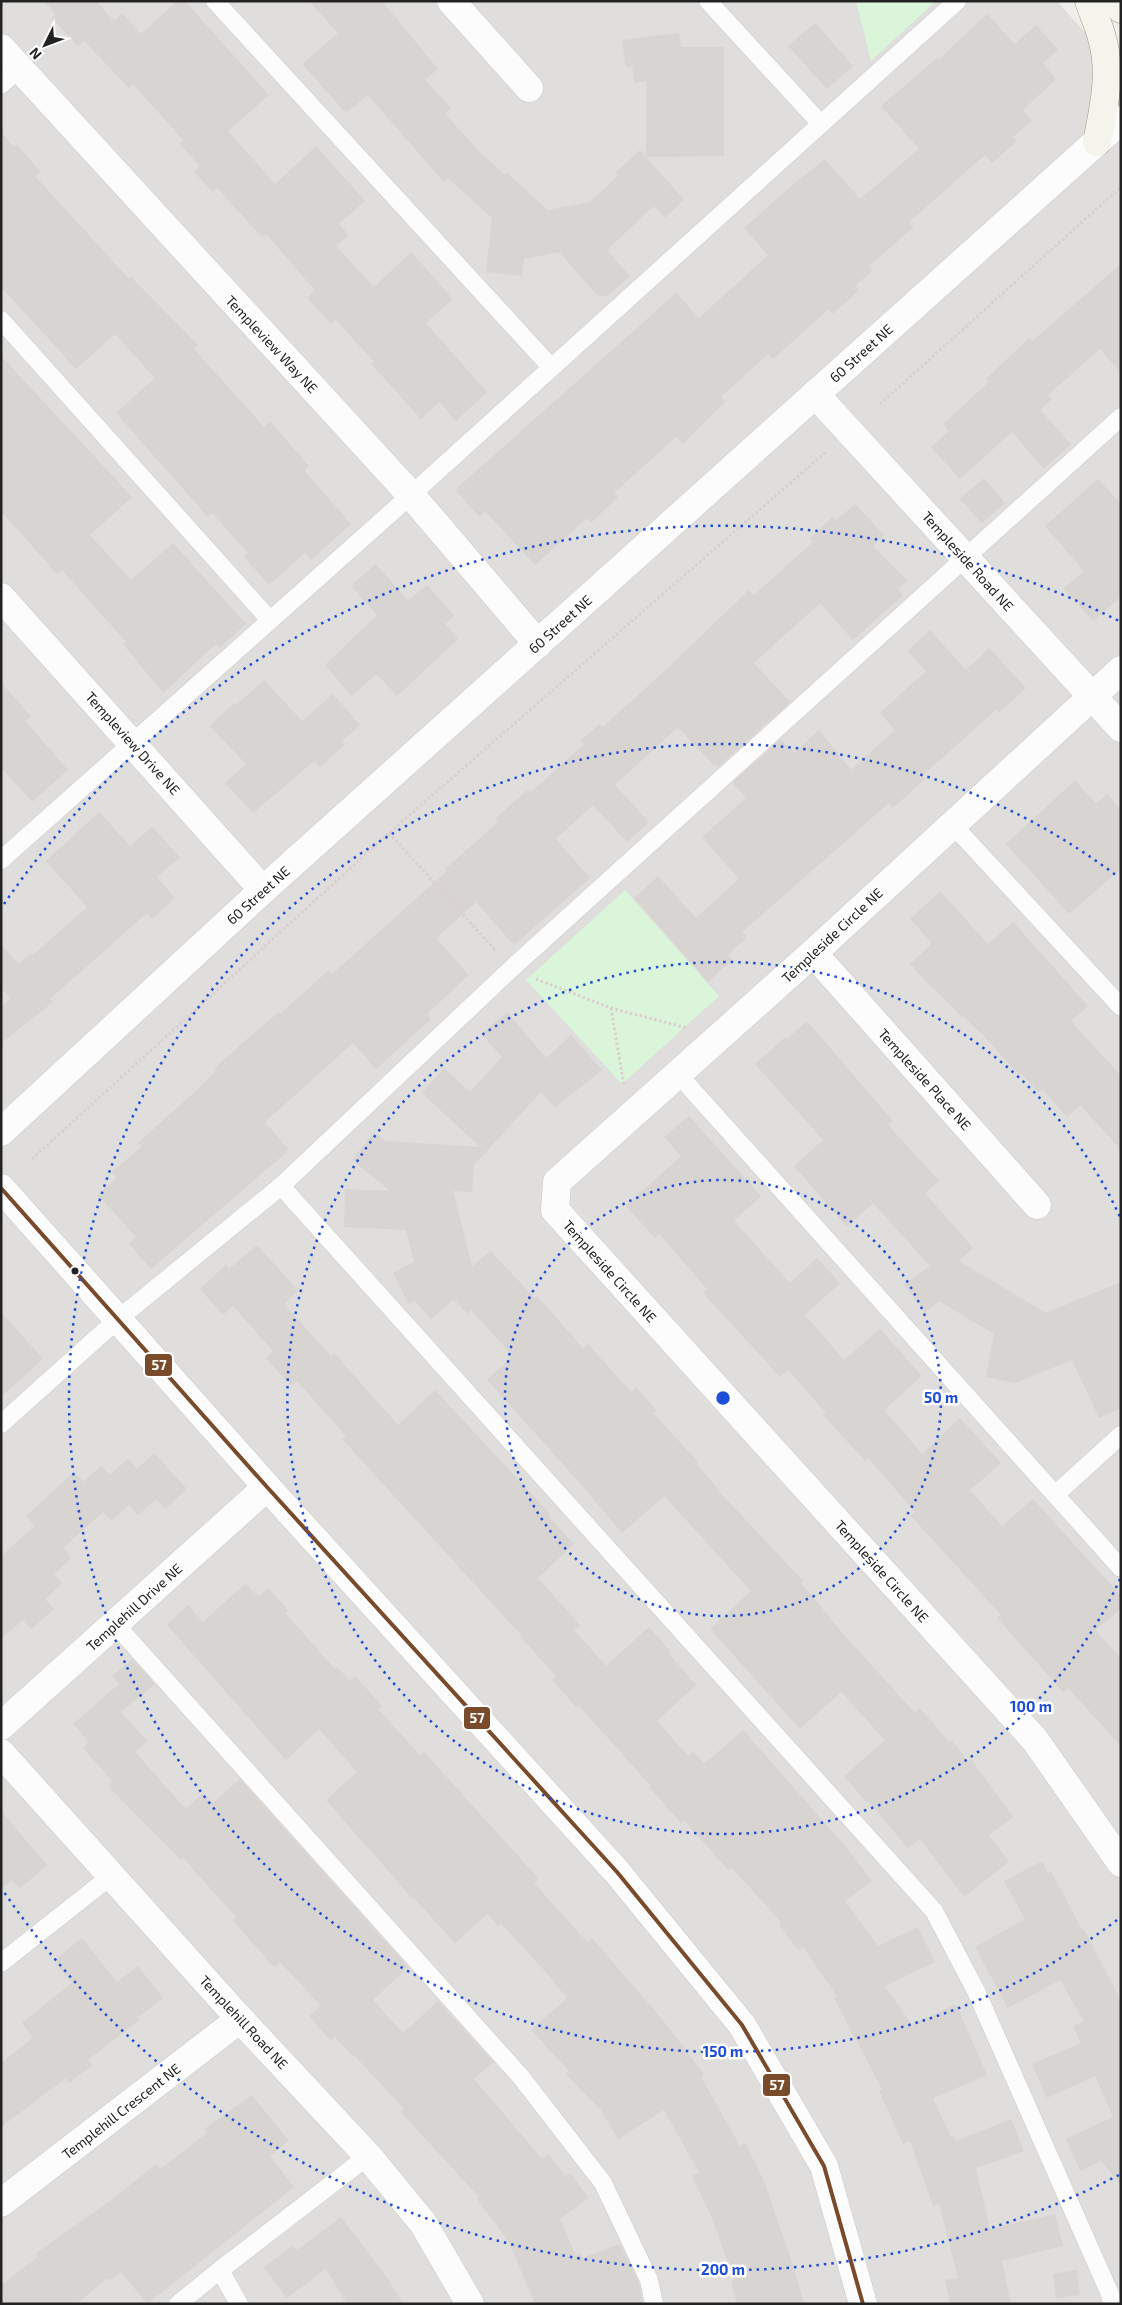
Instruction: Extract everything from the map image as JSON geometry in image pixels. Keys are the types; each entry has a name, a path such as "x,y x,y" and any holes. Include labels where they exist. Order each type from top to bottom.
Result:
{"main road":[{"path":"1088,1 1103,39 1107,76 1106,100 1097,142"},
{"path":"1114,1 1121,9"}],"street":[{"path":"451,1 529,88"},
{"name":"Templeview Way NE","path":"7,67 411,495 538,644"},
{"name":"60 Street NE","path":"1,1132 264,890 1121,120"},
{"name":"Templeside Road NE","path":"815,394 1121,728"},
{"name":"Templeview Drive NE","path":"1,597 264,890"},
{"name":"Templeside Circle NE","path":"1121,670 813,953 557,1182 555,1210 1035,1740 1121,1863"},
{"name":"Templeside Place NE","path":"813,953 1037,1205"},
{"path":"1,1188 266,1487 617,1872 742,2025 824,2166 863,2304"},
{"name":"Templehill Drive NE","path":"1,1726 266,1487"},
{"name":"Templehill Road NE","path":"1,1753 240,2019 368,2156 423,2223 470,2304"},
{"name":"Templehill Crescent NE","path":"1,2203 240,2019"}],"lane":[{"path":"215,1 552,367"},
{"path":"708,1 821,124"},
{"path":"1,860 411,495 957,1"},
{"path":"1,320 270,620"},
{"path":"1,1424 117,1320 281,1186 511,969 1121,417"},
{"path":"952,824 1121,1007"},
{"path":"677,1073 1121,1568"},
{"path":"281,1186 934,1911 976,1991 1114,2296"},
{"path":"1056,1494 1121,1435"},
{"path":"115,1624 522,2076 603,2183 649,2280 654,2304"},
{"path":"1,1963 112,1876"},
{"path":"178,2304 368,2156"},
{"path":"220,2270 238,2304"}],"path":[{"path":"880,404 1121,187"},
{"path":"32,1159 389,833 826,451"},
{"path":"389,833 511,969 611,1008 688,1029 706,1048"},
{"path":"611,1008 622,1084 642,1106"}],"shaded area":[{"path":"1,1 1057,1 1121,73 1121,2304 1,2304"}],"green space":[{"path":"856,1 936,1 871,61"},
{"path":"625,890 719,996 622,1084 526,980"}],"building":[{"path":"44,1 96,1 114,21 122,13 141,34 177,1 185,1 269,95 228,131 275,184 316,146 365,201 339,224 349,235 336,246 374,287 411,252 453,299 426,323 487,392 456,421 439,402 421,419 371,364 374,362 335,319 331,323 307,298 315,290 266,234 262,237 217,188 213,192 194,172 200,166 179,143 183,140 133,84 129,88 84,41 78,46 52,18 56,14"},
{"path":"309,1 382,1 438,69 425,80 451,108 445,114 480,152 505,175 507,173 548,210 590,202 618,176 615,173 640,150 684,200 665,218 654,206 607,250 630,276 607,296 598,296 559,252 524,259 522,276 486,272 492,218 448,178 444,182 368,95 346,113 302,64 338,33"},
{"path":"987,14 1015,44 1036,25 1058,50 1043,63 1056,79 1023,110 1032,120 1013,137 1017,141 992,163 985,155 909,222 914,227 869,266 873,270 855,286 859,290 833,314 829,309 773,359 768,354 721,397 725,402 683,444 676,437 614,493 618,497 591,523 587,518 535,565 485,511 479,516 455,490 676,293 699,318 768,255 744,228 797,181 825,159 860,199 919,149 881,106 937,58 938,60"},
{"path":"815,23 853,66 827,89 788,46"},
{"path":"679,33 681,47 724,47 724,156 646,157 646,81 635,83 632,66 626,67 622,40"},
{"path":"1,132 14,147 17,145 40,171 35,176 129,279 131,277 198,345 194,349 264,427 270,421 309,466 304,470 351,524 311,560 305,553 269,585 244,557 248,553 212,513 208,517 116,413 155,378 115,334 76,369 1,287"},
{"path":"1121,264 1121,373 1100,349 1048,395 1052,399 1040,410 1071,444 1044,469 1012,432 960,479 931,447 949,431 943,424 989,382 986,379 1029,338 1032,341"},
{"path":"1,356 132,497 90,535 131,580 173,543 246,624 219,648 216,644 163,693 123,644 126,642 62,570 57,574 1,511"},
{"path":"984,478 1005,503 982,523 960,499"},
{"path":"1098,479 1121,504 1121,596 1093,621 1064,589 1084,571 1045,526"},
{"path":"855,504 884,535 873,546 907,581 898,589 903,595 853,640 820,603 754,663 790,702 718,767 715,763 713,765 678,727 615,785 649,822 627,842 593,805 556,839 590,878 514,945 476,902 436,938 469,975 427,1014 431,1019 376,1069 353,1043 265,1122 289,1150 151,1269 129,1244 136,1237 98,1195 117,1178 112,1172 142,1146 138,1143 200,1087 216,1071 214,1069 240,1045 279,1012 280,1014 329,970 332,974 447,871 445,869 498,822 495,819 527,790 530,793 584,744 580,741 600,724 603,727 749,590 754,595 813,542 810,538 832,517 835,521"},
{"path":"376,564 408,601 427,585 454,616 445,624 458,639 397,696 379,676 375,675 352,696 325,665 377,615 351,586"},
{"path":"930,630 966,670 989,648 1026,688 999,713 997,709 922,776 925,779 893,808 889,803 742,932 747,937 728,955 732,960 708,982 634,898 658,876 696,918 739,879 702,837 746,798 732,783 781,739 794,753 819,730 851,770 895,730 880,713 926,671 907,651"},
{"path":"264,680 302,721 333,694 360,725 342,741 345,745 320,767 314,761 253,813 225,783 246,764 210,726 234,703 236,705"},
{"path":"1,683 31,716 25,721 68,770 32,802 1,767"},
{"path":"1075,780 1096,804 1107,794 1121,810 1121,869 1069,914 1006,844"},
{"path":"99,812 130,846 152,827 180,857 157,877 175,898 152,919 147,913 50,999 53,1002 1,1043 1,1007 11,999 1,988 1,944 18,964 31,954 32,956 87,907 46,861"},
{"path":"940,891 988,944 1013,922 1088,1006 1071,1021 1121,1076 1121,1150 1080,1105 1067,1117 1042,1089 1038,1092 910,964 931,945 931,942 910,919"},
{"path":"507,1012 546,1058 571,1035 602,1070 555,1107 541,1092 474,1165 472,1192 453,1191 472,1267 490,1251 535,1298 537,1296 583,1348 588,1344 631,1392 636,1387 657,1411 653,1413 698,1462 696,1464 716,1488 803,1581 801,1583 845,1636 915,1713 920,1708 949,1742 952,1740 968,1762 971,1759 1013,1817 989,1835 1009,1862 964,1897 920,1839 908,1849 868,1800 866,1802 844,1776 885,1740 841,1692 800,1729 710,1629 751,1591 664,1496 622,1533 487,1380 513,1356 471,1310 467,1314 454,1299 431,1319 414,1300 409,1305 393,1273 414,1262 406,1230 344,1227 345,1189 390,1191 352,1160 374,1132 386,1141 480,1147 422,1093 444,1068 470,1092 502,1057 481,1034"},
{"path":"807,1021 893,1121 888,1125 939,1181 925,1193 973,1248 959,1261 1046,1313 1121,1282 1121,1408 1099,1418 1072,1360 1015,1383 986,1377 994,1334 939,1301 925,1312 904,1285 930,1266 873,1203 847,1227 794,1166 823,1140 755,1064 785,1037 787,1039"},
{"path":"689,1116 761,1196 734,1221 790,1283 817,1258 840,1283 805,1315 844,1360 880,1329 922,1376 884,1410 922,1454 960,1418 1001,1463 970,1490 1002,1526 1033,1499 1121,1596 1121,1609 1095,1630 1121,1658 1121,1746 1068,1688 1063,1692 997,1618 1001,1615 911,1516 915,1512 868,1458 865,1461 823,1415 826,1413 788,1370 780,1377 703,1293 707,1289 659,1234 655,1238 626,1206 681,1156 664,1137"},
{"path":"257,1245 298,1290 284,1304 331,1356 334,1353 398,1425 435,1390 550,1514 548,1516 574,1544 538,1578 580,1625 574,1630 606,1666 649,1627 671,1652 669,1654 696,1685 657,1721 688,1756 693,1751 704,1764 743,1730 847,1848 872,1881 845,1901 878,1946 918,1927 935,1962 885,1986 912,2025 956,2004 987,2075 933,2098 951,2137 954,2136 956,2141 1011,2119 1024,2151 976,2168 990,2229 1055,2214 1063,2246 1002,2261 1011,2304 950,2304 945,2280 958,2278 939,2204 933,2206 910,2141 903,2144 879,2091 882,2089 834,1998 837,1996 803,1947 798,1950 779,1924 781,1922 731,1867 728,1870 684,1820 681,1823 649,1787 651,1786 578,1705 576,1707 552,1680 556,1676 521,1635 342,1439 346,1436 297,1381 291,1386 266,1358 273,1351 233,1306 223,1315 200,1289 226,1265 229,1269"},
{"path":"1,1312 43,1359 1,1397"},
{"path":"154,1453 187,1489 165,1509 156,1499 138,1515 129,1505 111,1521 103,1512 63,1548 71,1558 54,1574 62,1583 45,1599 54,1609 31,1629 23,1620 1,1639 1,1556 35,1526 26,1516 74,1472 83,1482 101,1466 110,1475 128,1459 137,1469"},
{"path":"246,1583 258,1597 268,1588 288,1610 285,1613 335,1669 337,1667 350,1681 355,1676 382,1706 378,1709 420,1755 424,1752 538,1878 534,1883 588,1943 592,1938 662,2019 704,2074 701,2077 740,2146 745,2143 764,2181 793,2265 804,2304 737,2304 731,2281 734,2280 712,2218 692,2176 699,2172 664,2110 618,2139 601,2110 566,2074 569,2071 531,2030 567,1998 550,1977 501,1923 498,1926 487,1914 455,1943 412,1898 326,1800 357,1772 319,1729 286,1760 167,1625 188,1605 203,1622"},
{"path":"132,1659 155,1684 121,1712 147,1741 135,1752 186,1809 203,1793 213,1803 240,1779 408,1967 373,2000 403,2033 438,2001 493,2062 474,2079 542,2159 549,2154 565,2176 570,2173 589,2198 560,2219 576,2256 580,2253 582,2258 620,2244 639,2283 643,2304 535,2304 509,2242 477,2199 479,2197 401,2112 404,2109 354,2055 335,2037 331,2041 309,2016 321,2006 280,1962 274,1967 233,1921 237,1918 183,1858 181,1860 108,1786 113,1782 83,1748 89,1742 73,1724 119,1684 112,1676"},
{"path":"1,1811 47,1865 19,1889 12,1880 1,1889"},
{"path":"1042,1861 1048,1873 1051,1871 1082,1930 1084,1929 1121,2001 1121,2185 1101,2161 1080,2171 1066,2139 1113,2117 1095,2076 1047,2098 1032,2064 1081,2043 1073,2026 1084,2021 1060,1980 1008,2008 975,1947 1025,1919 1004,1881"},
{"path":"82,1938 117,1982 138,1966 163,1998 138,2017 140,2019 88,2060 92,2065 69,2083 66,2078 1,2127 1,2063 33,2038 22,2023 72,1983 54,1961"},
{"path":"252,2095 289,2141 270,2156 294,2187 147,2304 121,2272 110,2280 108,2278 76,2304 1,2304 1,2285 38,2257 36,2253 110,2201 156,2164 160,2169 207,2133 204,2129"},
{"path":"341,2217 388,2279 403,2304 347,2304 326,2269 287,2298 264,2267 293,2246 297,2250"},
{"path":"1077,2270 1080,2295 1056,2298 1053,2274"}],"transit line":[{"name":"57","path":"1,1188 267,1487 617,1872 742,2025 824,2166 863,2304"}]}
